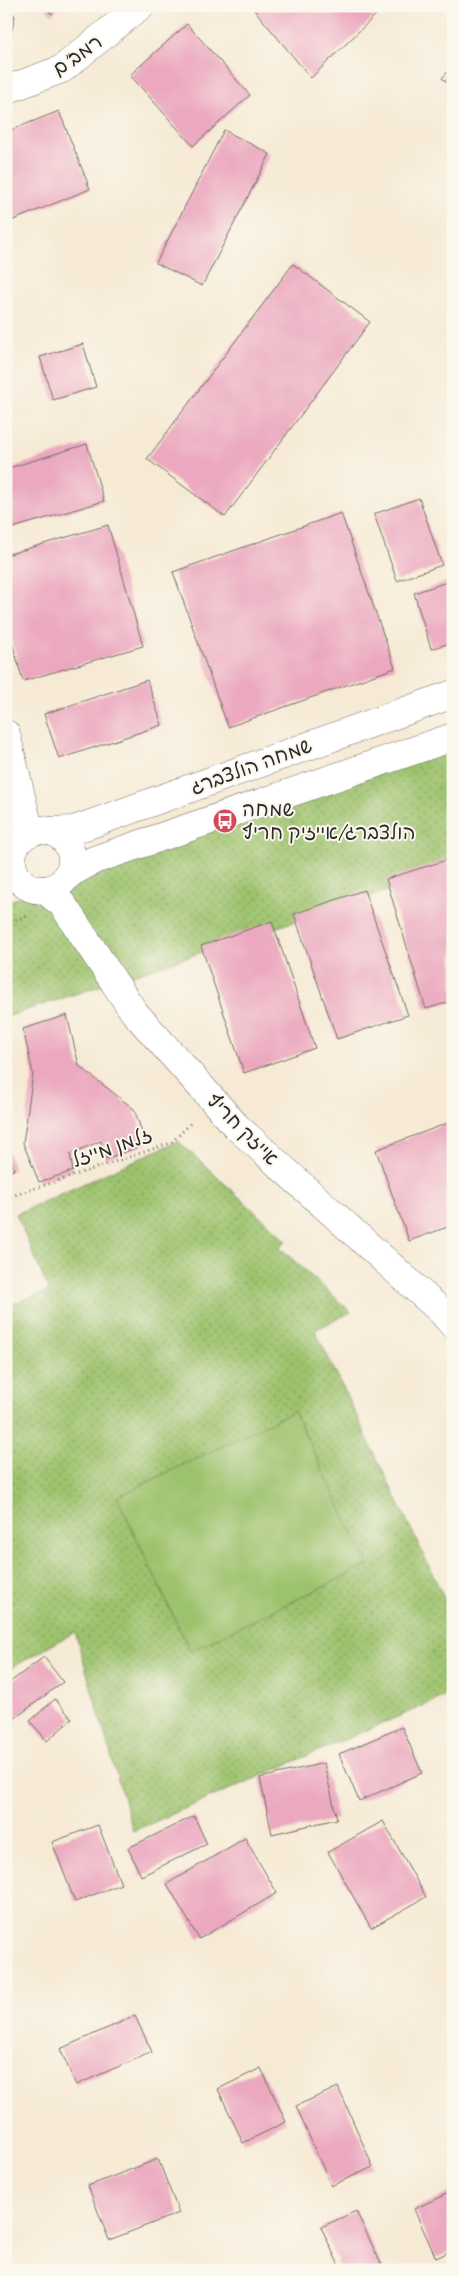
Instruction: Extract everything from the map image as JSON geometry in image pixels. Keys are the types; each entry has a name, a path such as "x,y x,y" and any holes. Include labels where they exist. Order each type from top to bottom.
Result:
{"street":[{"name":"רמב\"ם","path":"6,90 62,70 140,6"},
{"name":"שמחה הולצברג","path":"26,839 74,830 453,694"},
{"path":"6,734 26,839 12,860 13,869 23,883 30,888 55,889 72,857 70,848 64,840 26,839"},
{"name":"שמחה הולצברג","path":"6,892 22,889 55,889 94,860 453,737"},
{"name":"אייזק חריף","path":"55,889 134,1012 237,1128 442,1312 453,1325"}],"path":[{"name":"זלמן מייזל","path":"6,1198 170,1143 213,1101"}],"green space":[{"path":"453,748 453,869 6,1017 6,902"},
{"path":"178,1141 286,1240 280,1248 351,1312 315,1330 453,1616 453,1693 133,1831 75,1632 6,1671 6,1306 49,1291 16,1214"},
{"path":"294,1411 368,1565 190,1651 117,1497"}],"building":[{"path":"6,6 15,16 10,38 6,39"},
{"path":"44,6 60,6 52,14"},
{"path":"251,6 385,6 311,78"},
{"path":"187,24 250,95 193,146 130,75"},
{"path":"453,66 453,88 442,78"},
{"path":"59,111 90,189 6,223 6,132"},
{"path":"224,130 270,154 202,286 156,263"},
{"path":"293,264 370,322 225,517 147,459"},
{"path":"83,344 96,387 53,400 40,357"},
{"path":"87,444 104,501 6,530 6,469"},
{"path":"419,498 442,565 397,581 374,514"},
{"path":"341,513 395,668 228,727 173,572"},
{"path":"108,525 143,646 23,681 6,621 6,555"},
{"path":"453,580 453,642 431,649 414,593"},
{"path":"147,680 162,725 59,759 44,714"},
{"path":"453,858 453,1001 426,1009 386,879"},
{"path":"364,890 408,1015 337,1039 294,914"},
{"path":"272,921 315,1048 244,1073 201,946"},
{"path":"67,1015 79,1066 134,1109 146,1144 106,1159 101,1141 70,1154 73,1171 39,1182 23,1143 33,1074 23,1029"},
{"path":"6,1050 13,1064 7,1097 6,1096"},
{"path":"453,1121 453,1225 409,1241 376,1150"},
{"path":"6,1146 14,1170 6,1172"},
{"path":"44,1657 63,1682 6,1725 6,1685"},
{"path":"55,1699 72,1719 47,1741 30,1721"},
{"path":"402,1727 422,1773 359,1801 339,1754"},
{"path":"324,1763 337,1819 272,1834 260,1778"},
{"path":"194,1816 207,1844 141,1876 128,1848"},
{"path":"383,1821 426,1897 371,1928 328,1852"},
{"path":"98,1825 121,1884 75,1902 52,1842"},
{"path":"245,1838 277,1893 199,1939 167,1884"},
{"path":"135,2016 152,2052 76,2085 60,2049"},
{"path":"261,2068 286,2122 243,2143 218,2089"},
{"path":"338,2087 373,2167 331,2186 296,2106"},
{"path":"158,2159 179,2213 109,2240 88,2186"},
{"path":"453,2191 453,2250 436,2258 414,2209"},
{"path":"356,2211 384,2270 341,2270 321,2227"}],"place":[{"name":"שמחה הולצברג/אייזיק חריף","path":"225,821"}]}
